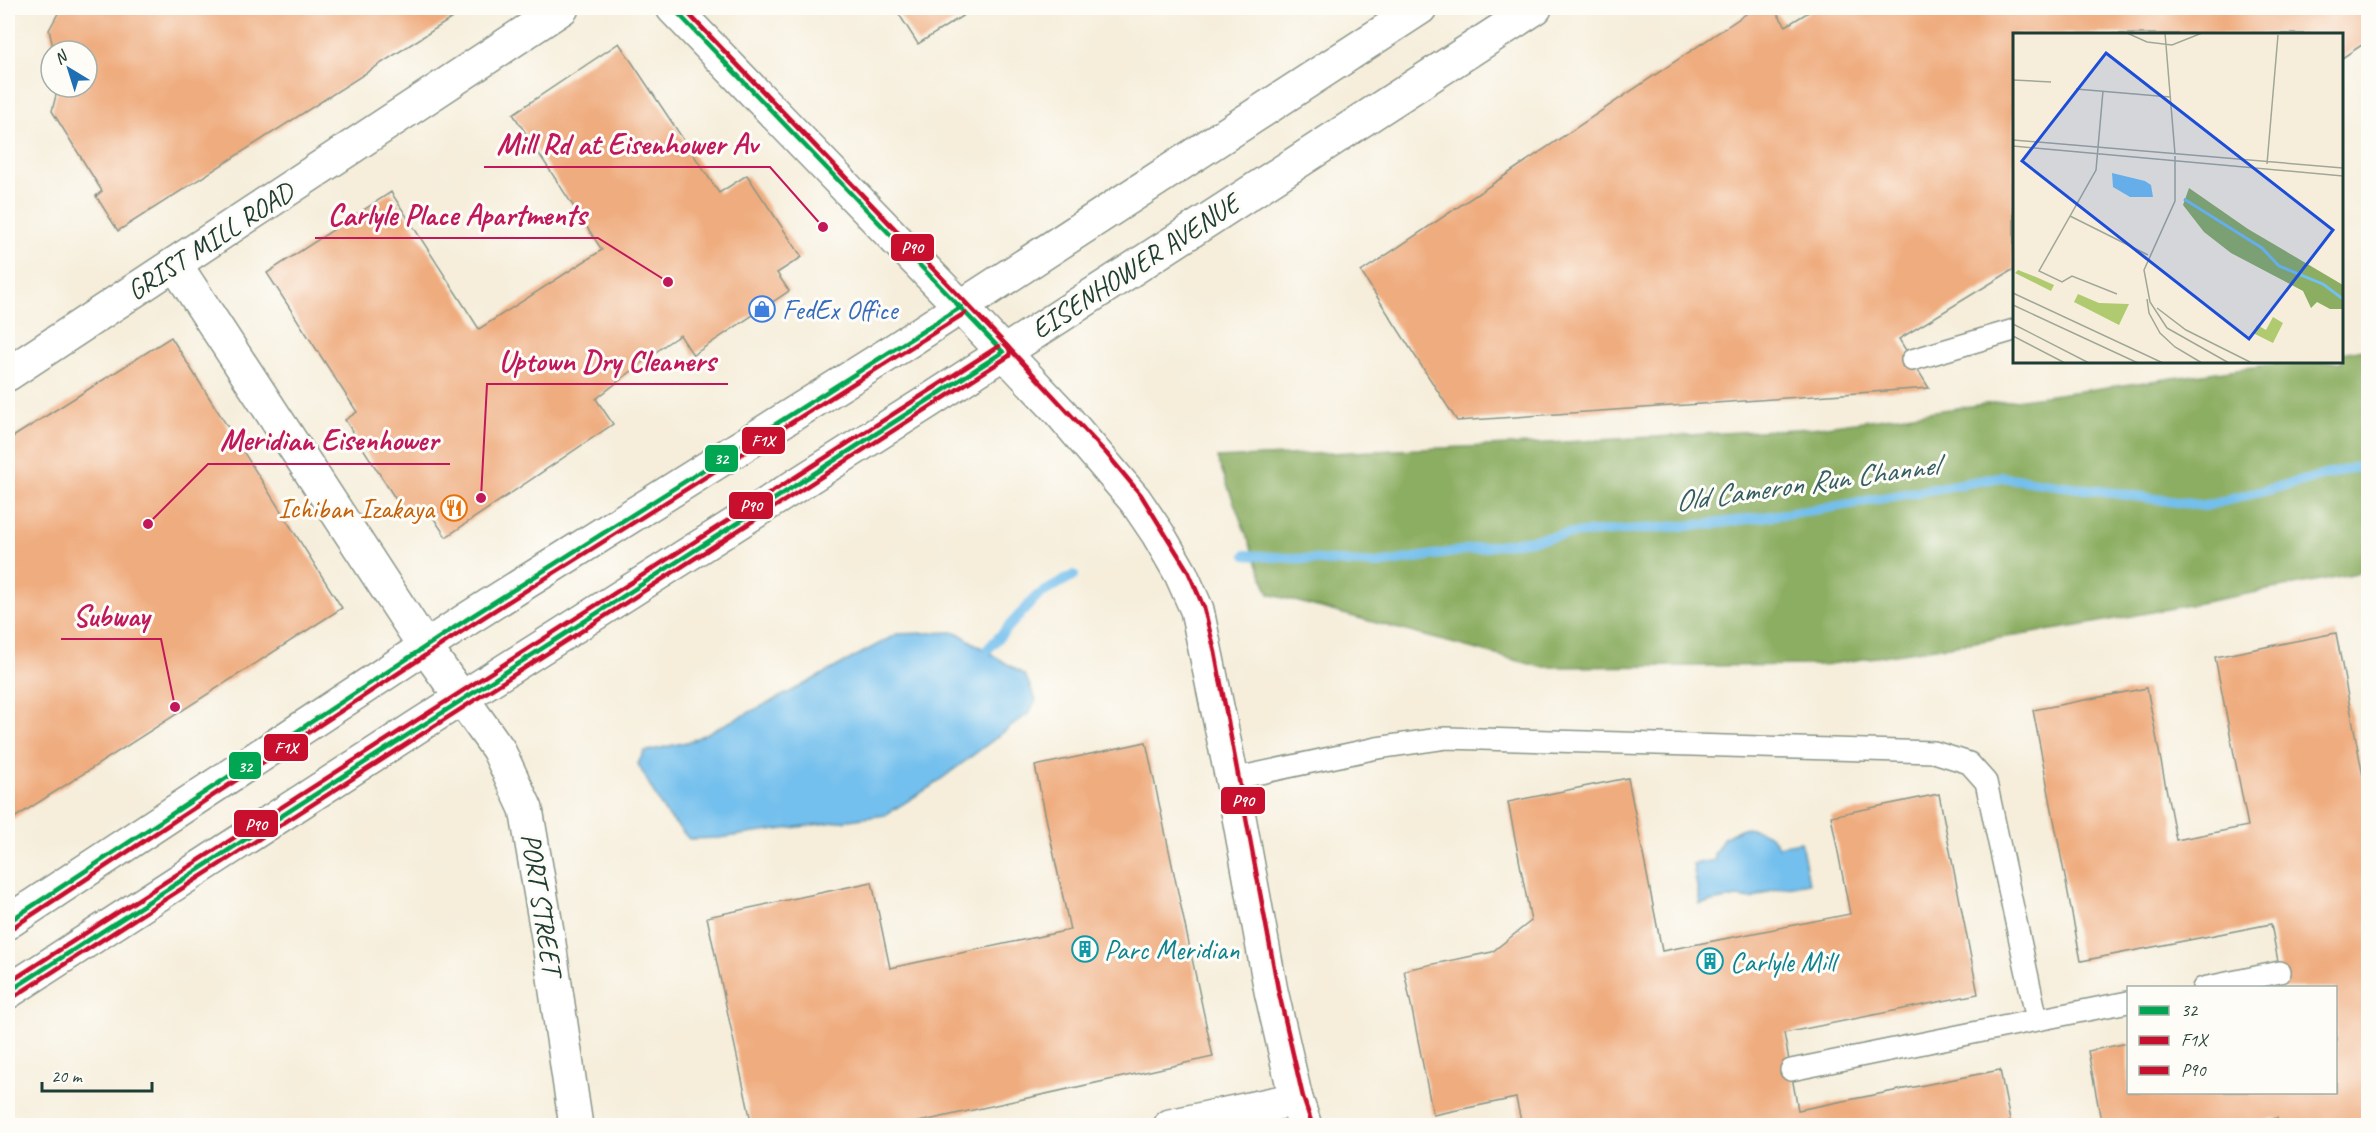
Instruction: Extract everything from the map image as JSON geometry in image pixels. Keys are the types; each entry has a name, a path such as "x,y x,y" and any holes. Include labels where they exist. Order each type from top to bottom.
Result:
{"main road":[{"name":"GRIST MILL ROAD","path":"8,374 562,8"},
{"path":"673,8 1060,412 1135,500 1181,574 1197,610 1232,779 1271,992 1301,1112 1170,1125"},
{"path":"8,922 425,647 960,308 1420,8"},
{"name":"EISENHOWER AVENUE","path":"8,992 463,698 821,471 1535,8"},
{"name":"PORT STREET","path":"175,264 425,647 498,749 526,809 576,1125"}],"lane":[{"path":"1912,360 2013,330"},
{"path":"1232,779 1377,748 1446,738 1922,752 1943,755 1969,763 1986,782 2037,1020"},
{"path":"2208,986 2280,972"},
{"path":"1791,1070 2127,1002"}],"green space":[{"path":"2368,348 2368,571 2078,626 1824,665 1541,667 1269,594 1217,458 1531,444 1812,428 2282,363 2343,363 2343,353"}],"water":[{"path":"956,632 1025,675 1036,700 1029,713 932,786 885,815 719,838 689,839 664,811 638,764 644,752 691,741 788,693 897,634"},
{"path":"1742,828 1763,832 1772,837 1778,846 1801,842 1809,883 1771,890 1752,899 1737,897 1700,904 1693,864 1715,860 1714,854 1724,838"}],"building":[{"path":"61,8 468,8 118,231 96,196 102,191 52,111 55,99 99,99 99,39 51,39 49,30"},
{"path":"895,8 975,8 918,44"},
{"path":"1755,8 1773,8 1786,26 1815,8 2368,8 2368,41 2343,57 2343,33 2013,33 2013,270 1899,339 1929,388 1457,421 1361,272"},
{"path":"619,43 719,193 747,175 802,257 777,273 789,291 693,355 680,335 665,345 596,399 613,424 446,537 425,505 407,517 345,420 357,412 267,273 391,192 479,329 602,250 513,114"},
{"path":"171,337 342,608 8,822 8,440"},
{"path":"2336,633 2368,803 2368,1126 2278,1126 2277,1118 2239,1126 2102,1126 2088,1051 2127,1043 2127,1094 2337,1094 2337,986 2283,986 2271,924 2081,961 2033,710 2147,688 2176,840 2248,826 2215,657"},
{"name":"Parc Meridian","path":"1146,742 1213,1057 901,1126 752,1126 707,917 872,882 890,968 1070,930 1035,766"},
{"name":"Carlyle Mill","path":"1628,778 1662,951 1850,914 1831,816 1939,794 1978,994 1784,1033 1798,1110 2000,1070 2011,1126 1522,1126 1516,1098 1433,1115 1404,970 1492,952 1531,921 1508,802"}],"waterway":[{"name":"Old Cameron Run Channel","path":"1246,555 1377,564 1569,534 1712,524 1827,508 2001,477 2205,506 2368,464"},
{"path":"987,650 1037,596 1074,575"}],"transit line":[{"name":"32","path":"8,992 1003,352 673,8"},
{"name":"F1X","path":"12,998 1009,356 1008,347 683,8"},
{"name":"P90","path":"683,8 1008,347 1107,454 1141,495 1188,571 1204,608 1215,652 1278,989 1303,1097 1312,1124"},
{"name":"32","path":"8,922 469,618 961,307"},
{"name":"F1X","path":"12,928 473,624 965,313"},
{"name":"P90","path":"8,983 999,346"}],"place":[{"name":"Mill Rd at Eisenhower Av","path":"823,227"},
{"name":"Carlyle Place Apartments","path":"668,282"},
{"name":"FedEx Office","path":"762,309"},
{"name":"Uptown Dry Cleaners","path":"481,498"},
{"name":"Ichiban Izakaya","path":"454,508"},
{"name":"Meridian Eisenhower","path":"148,524"},
{"name":"Subway","path":"175,707"},
{"name":"Parc Meridian","path":"1085,949"},
{"name":"Carlyle Mill","path":"1710,961"}]}
